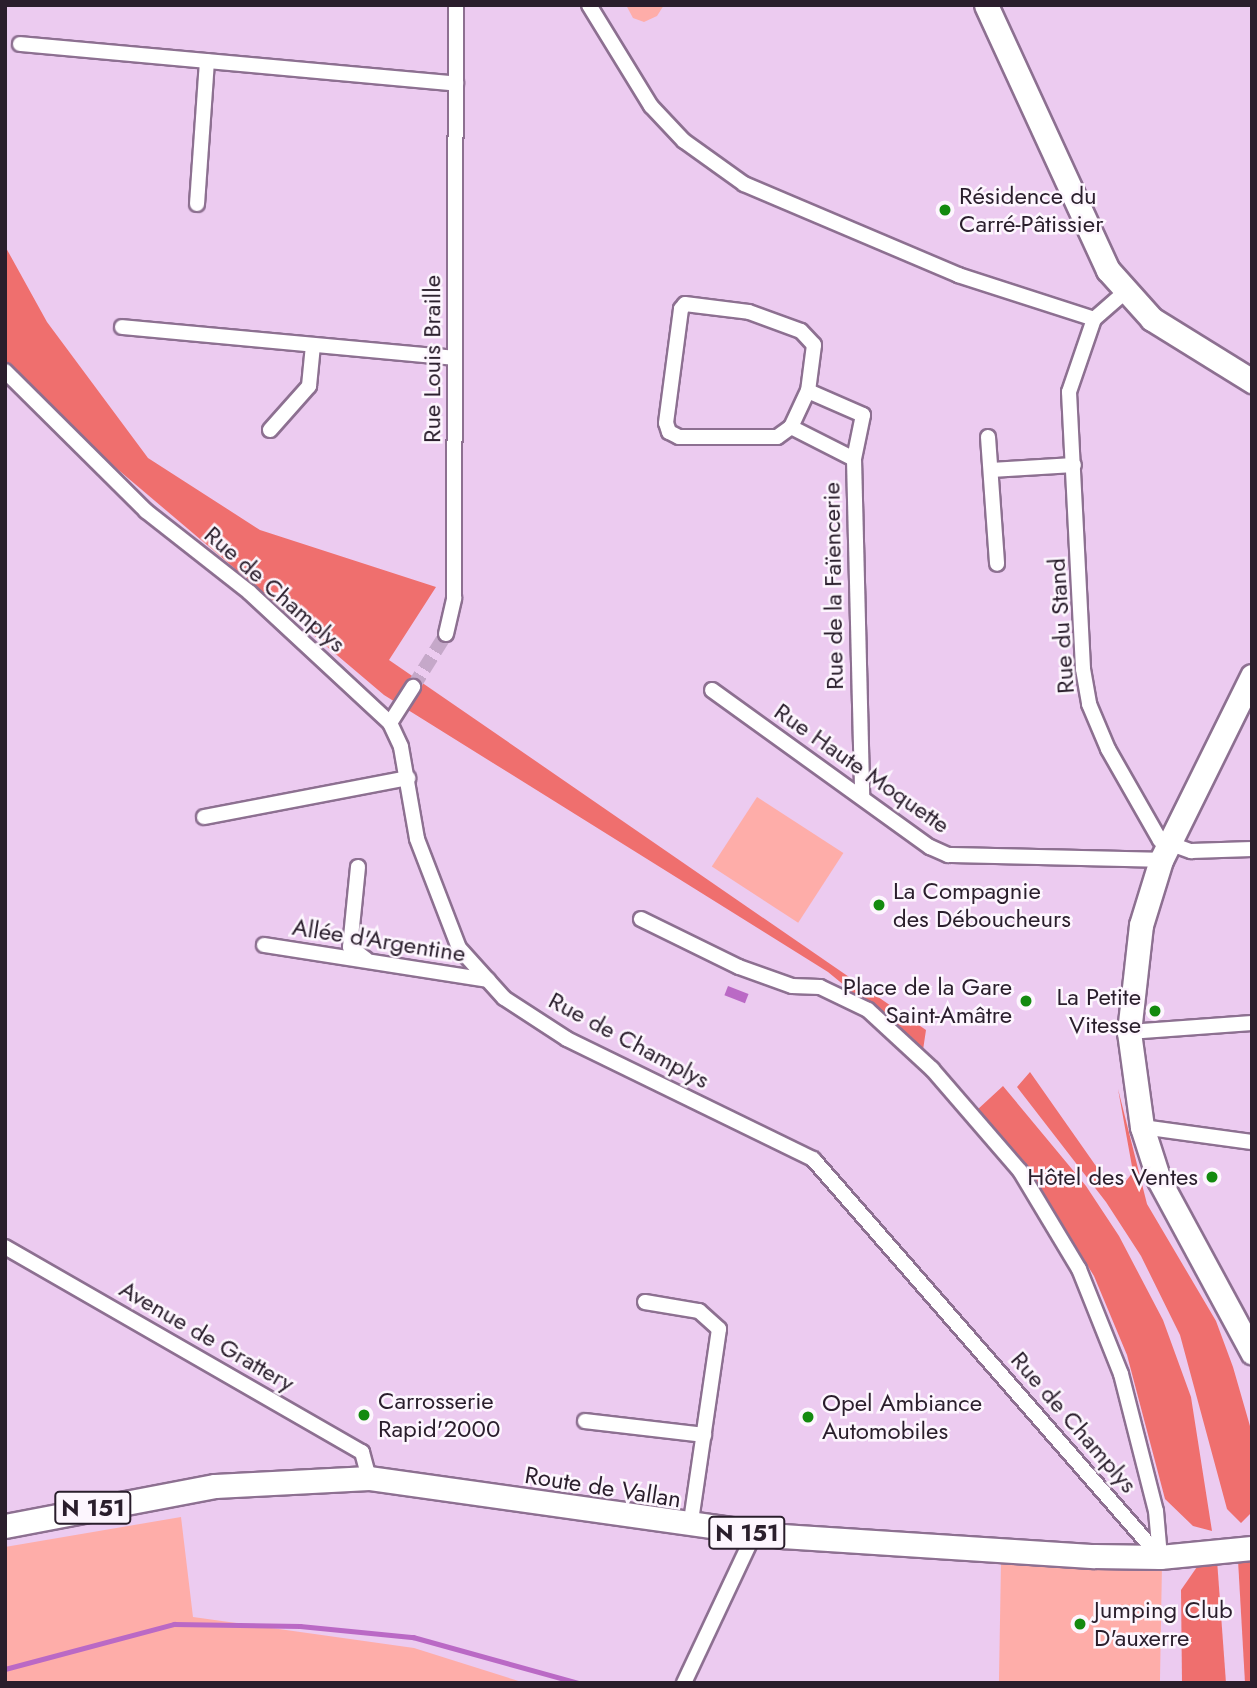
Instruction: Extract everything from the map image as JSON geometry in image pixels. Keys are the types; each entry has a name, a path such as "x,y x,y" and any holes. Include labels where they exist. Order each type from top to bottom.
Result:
{"main road":[{"path":"986,5 1059,171 1108,270 1152,319 1252,381"},
{"path":"1252,676 1165,853 1141,925 1129,1032 1142,1127 1169,1203 1252,1352"},
{"name":"Route de Vallan","path":"5,1525 182,1492 260,1481 369,1478 690,1527 754,1534 1152,1557"},
{"name":"N 151","path":"1152,1557 1252,1548"}],"street":[{"name":"Rue Louis Braille","path":"446,634 454,597 456,5"},
{"path":"589,5 651,106 684,141 744,184 958,275 1094,319 1125,292"},
{"path":"20,44 456,84"},
{"path":"197,204 207,61"},
{"path":"685,304 749,312 801,331 814,345 808,391 791,427 777,437 679,437 669,432 666,423 681,309 685,304"},
{"name":"Rue du Stand","path":"1094,319 1069,392 1083,669 1089,704 1165,853"},
{"path":"122,327 455,358"},
{"path":"270,430 309,386 313,345"},
{"name":"Rue de Champlys","path":"5,371 146,511 249,592 390,723 408,778 417,839 459,948 504,998 567,1039 813,1159 1152,1557"},
{"name":"Rue de la Faïencerie","path":"808,391 863,415 854,459 862,797"},
{"name":"Rue de la Faïencerie","path":"791,427 854,459"},
{"path":"988,437 997,564"},
{"path":"991,470 1074,465"},
{"path":"390,723 413,688"},
{"name":"Rue Haute Moquette","path":"712,690 948,855 1165,853 1252,849"},
{"path":"204,817 408,778"},
{"path":"358,867 350,947 368,960"},
{"path":"641,919 739,967 792,986 820,987 868,1010 932,1069 1020,1171 1079,1269 1121,1374 1156,1511 1152,1557"},
{"name":"Allée d'Argentine","path":"264,945 488,980"},
{"path":"1129,1032 1252,1023"},
{"path":"1142,1127 1252,1142"},
{"name":"Avenue de Grattery","path":"5,1247 362,1452 369,1478"},
{"path":"645,1302 699,1311 719,1329 690,1527"},
{"path":"585,1421 704,1435"},
{"path":"684,1683 754,1534"}],"shaded area":[{"path":"626,5 664,5 657,16 644,22 633,18"},
{"path":"5,246 47,322 148,458 260,530 436,587 389,660 926,1030 923,1050 828,972 384,695 63,423 5,362"},
{"path":"757,797 843,853 798,923 712,867"},
{"path":"728,986 749,994 745,1003 724,995"},
{"path":"1030,1072 1110,1186 1123,1185 1133,1172 1118,1089 1147,1204 1216,1321 1233,1367 1252,1433 1252,1512 1241,1523 1227,1509 1180,1335 1141,1256 1106,1202 1017,1087"},
{"path":"1003,1086 1086,1186 1119,1236 1163,1320 1191,1397 1212,1531 1193,1526 1165,1499 1127,1355 1094,1276 1023,1162 977,1110"},
{"path":"181,1517 193,1617 414,1648 525,1683 5,1683 5,1547"},
{"path":"1252,1559 1252,1683 1245,1683 1238,1560"},
{"path":"1217,1560 1226,1683 1182,1683 1181,1590 1199,1564"},
{"name":"Jumping Club D'auxerre","path":"1001,1563 1162,1566 1160,1683 999,1683"}],"waterway":[{"path":"5,1669 174,1624 300,1626 413,1637 579,1683"}],"tunnel":[{"path":"413,687 446,634"}],"place":[{"name":"Résidence du Carré-Pâtissier","path":"945,210"},
{"name":"La Compagnie des Déboucheurs","path":"879,905"},
{"name":"Place de la Gare Saint-Amâtre","path":"1026,1001"},
{"name":"La Petite Vitesse","path":"1155,1011"},
{"name":"Hôtel des Ventes","path":"1212,1177"},
{"name":"Carrosserie Rapid'2000","path":"364,1415"},
{"name":"Opel Ambiance Automobiles","path":"808,1417"},
{"name":"Jumping Club D'auxerre","path":"1080,1624"}]}
